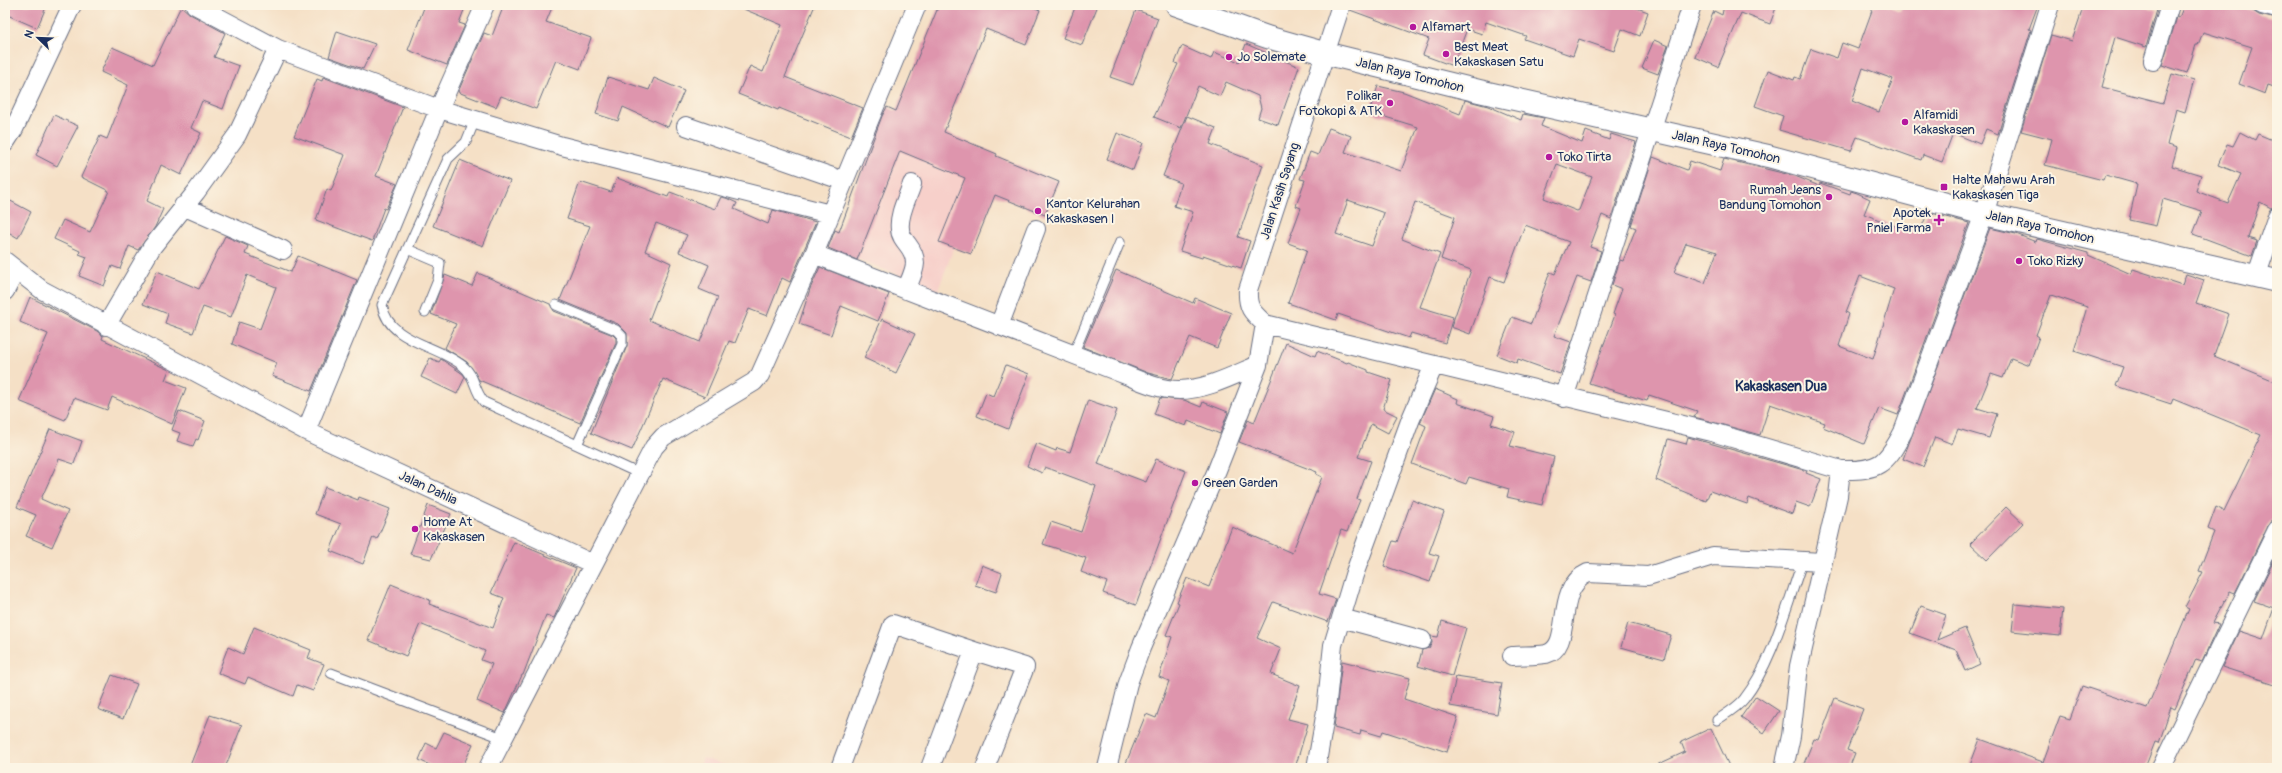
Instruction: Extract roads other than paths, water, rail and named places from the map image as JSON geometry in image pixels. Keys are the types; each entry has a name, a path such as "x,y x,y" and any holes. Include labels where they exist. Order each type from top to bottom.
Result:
{"highway":[{"name":"Jalan Raya Tomohon","path":"1177,5 1267,37 1324,53 1478,91 1768,156 1984,214 2277,281"}],"street":[{"path":"5,143 14,129 72,5"},
{"path":"306,431 439,109 484,5"},
{"path":"488,768 654,447 663,437 757,380 814,254 917,5"},
{"name":"Jalan Kasih Sayang","path":"1265,324 1254,314 1247,303 1248,290 1324,53 1342,5"},
{"path":"1564,398 1692,5"},
{"path":"1107,768 1128,683 1141,648 1217,470 1258,365 1265,324 1564,398 1712,432 1841,470 1863,471 1877,466 1892,452 1903,432 1984,214 2050,5"},
{"path":"2153,61 2170,5"},
{"path":"2262,5 2277,9"},
{"path":"205,7 278,49 439,109 562,146 830,214"},
{"path":"106,326 152,247 183,206 196,192 237,135 278,49"},
{"path":"686,126 844,181"},
{"path":"906,290 915,266 915,253 903,238 900,228 902,214 912,184"},
{"path":"183,206 283,250"},
{"path":"2256,277 2277,216"},
{"path":"999,326 1036,229"},
{"path":"814,254 1073,355 1157,386 1179,390 1204,386 1258,365"},
{"path":"5,291 11,265"},
{"name":"Jalan Dahlia","path":"11,265 42,290 106,326 306,431 593,564"},
{"path":"1316,768 1326,711 1333,645 1354,575 1410,421 1434,365"},
{"path":"1784,768 1791,736 1799,666 1838,496 1841,470"},
{"path":"2161,768 2277,530"},
{"path":"1512,656 1547,654 1557,647 1562,635 1565,604 1572,586 1580,577 1588,573 1648,576 1713,556 1822,562"},
{"path":"1341,618 1422,640"},
{"path":"840,768 893,624 1025,667 985,768"},
{"path":"930,768 974,651"}],"lane":[{"path":"475,120 466,142 448,159 382,304 384,315 391,325 404,336 461,364 471,373 476,393 484,402 640,474"},
{"path":"1073,355 1120,242"},
{"path":"407,249 440,263 438,280 425,312"},
{"path":"556,304 616,330 622,336 622,344 578,445"},
{"path":"1717,720 1743,701 1755,683 1772,644 1802,560"},
{"path":"331,672 504,739"}],"place":[{"name":"Alfamart","path":"1413,27"},
{"name":"Best Meat Kakaskasen Satu","path":"1446,54"},
{"name":"Jo Solemate","path":"1229,57"},
{"name":"Polikar Fotokopi & ATK","path":"1390,103"},
{"name":"Alfamidi Kakaskasen","path":"1905,122"},
{"name":"Toko Tirta","path":"1549,157"},
{"name":"Halte Mahawu Arah Kakaskasen Tiga","path":"1944,187"},
{"name":"Rumah Jeans Bandung Tomohon","path":"1829,197"},
{"name":"Kantor Kelurahan Kakaskasen I","path":"1038,211"},
{"name":"Apotek Pniel Farma","path":"1939,220"},
{"name":"Toko Rizky","path":"2019,261"},
{"name":"Green Garden","path":"1195,483"},
{"name":"Home At Kakaskasen","path":"415,529"}],"district":[{"name":"Kakaskasen Dua","path":"1781,386"}]}
